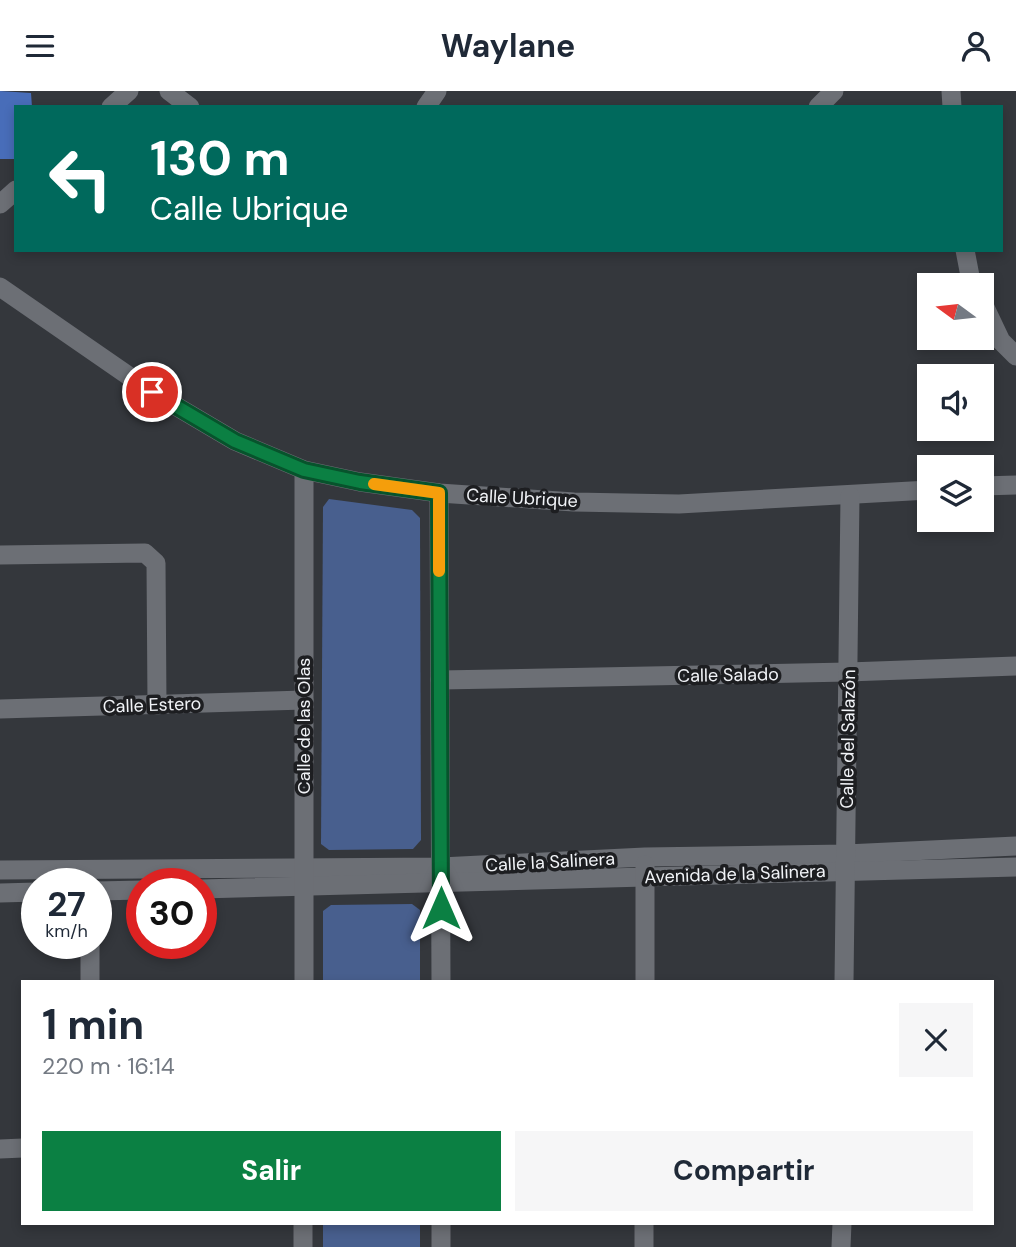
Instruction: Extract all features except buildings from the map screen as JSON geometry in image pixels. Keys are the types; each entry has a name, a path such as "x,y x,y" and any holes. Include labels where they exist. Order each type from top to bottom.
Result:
{"street":[{"path":"113,105 129,91"},
{"path":"169,91 187,105"},
{"path":"820,105 834,91"},
{"path":"0,204 14,192"},
{"path":"965,252 969,273"},
{"name":"Calle Ubrique","path":"0,287 152,392 235,441 304,470 360,482 439,493 574,502 679,504 917,491"},
{"path":"994,328 1000,341 1016,356"},
{"name":"Calle de las Olas","path":"304,470 304,980"},
{"path":"994,486 1016,485"},
{"path":"439,493 441,980"},
{"name":"Calle del Salazón","path":"845,980 850,496"},
{"path":"0,555 145,553 156,563 157,705"},
{"name":"Calle Salado","path":"440,680 848,673 1016,666"},
{"name":"Calle Estero","path":"0,709 304,699"},
{"path":"846,862 1016,846"},
{"name":"Avenida de la Salinera","path":"441,875 846,862 1016,867"},
{"path":"645,867 645,980"},
{"path":"0,870 304,877 441,875"},
{"path":"217,887 304,877"},
{"path":"0,893 21,893"},
{"path":"90,959 90,980"},
{"path":"0,1149 21,1148"},
{"path":"303,1225 303,1247"},
{"path":"441,1225 441,1247"},
{"path":"644,1247 645,1225"},
{"path":"841,1247 842,1225"}],"shaded area":[{"path":"0,91 31,93 32,105 14,105 14,159 0,159"},
{"path":"329,499 412,510 420,518 421,840 413,849 329,850 321,844 323,507"},
{"path":"412,904 420,910 420,980 323,980 323,911 331,905"},
{"path":"323,1225 420,1225 420,1247 323,1247"}],"slow traffic":[{"path":"374,484 439,493 439,571"}],"route":[{"path":"152,392 235,441 304,470 360,482 439,493 441,908"}]}
